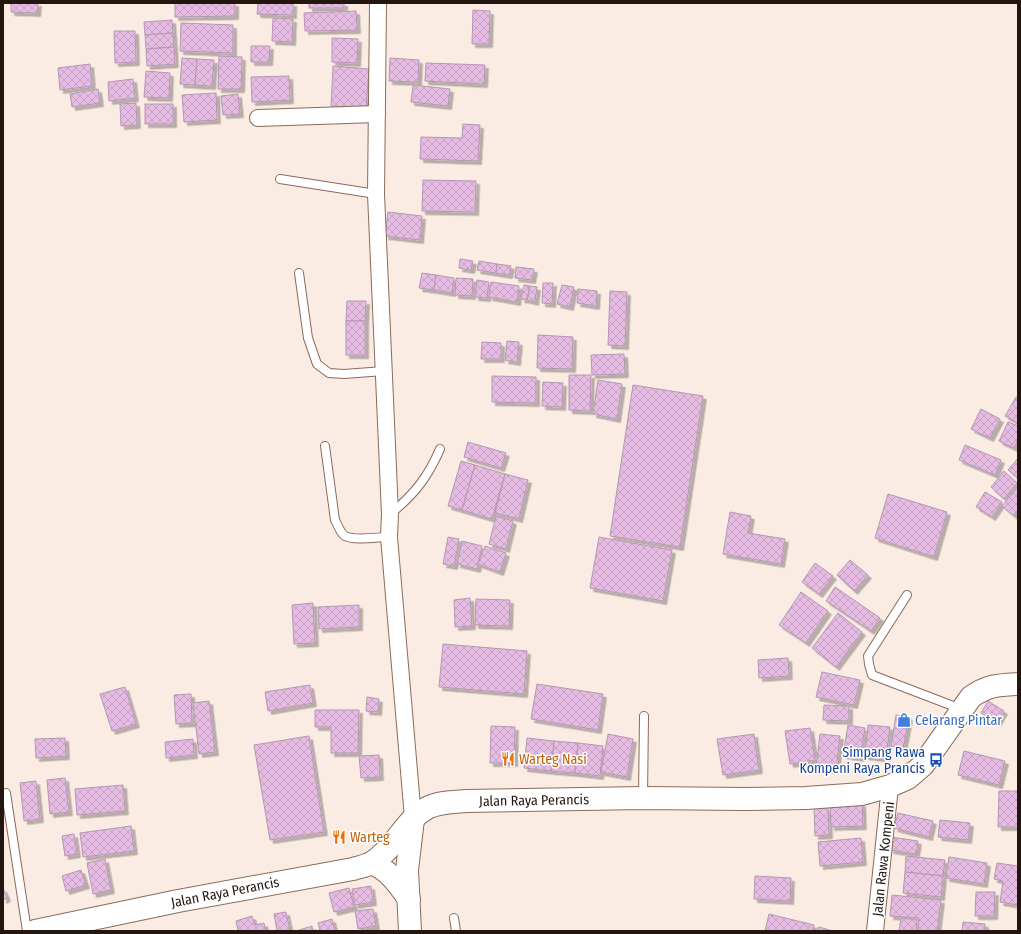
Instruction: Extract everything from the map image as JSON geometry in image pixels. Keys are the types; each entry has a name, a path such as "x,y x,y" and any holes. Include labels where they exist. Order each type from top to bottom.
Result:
{"street":[{"path":"378,3 376,194 390,514 389,537 413,818 407,870 410,931"},
{"path":"258,118 377,114"},
{"name":"Jalan Raya Perancis","path":"35,931 178,901 353,869 372,863 384,854 413,818 427,807 443,803 466,801 643,798 806,798 862,794 890,786 908,778 923,765 971,697 981,690 992,686 1018,684"},
{"name":"Jalan Rawa Kompeni","path":"875,931 890,786"},
{"path":"372,863 382,867 390,874 409,899"}],"lane":[{"path":"280,179 376,194"},
{"path":"299,273 308,338 317,364 329,373 344,374 384,371"},
{"path":"325,446 334,514 339,529 345,536 353,538 389,537"},
{"path":"390,514 416,491 434,464 440,449"},
{"path":"907,595 868,656 868,664 872,675 962,709"},
{"path":"643,798 644,716"},
{"path":"6,793 28,931"},
{"path":"454,918 456,931"}],"building":[{"path":"11,3 38,3 37,13 11,12"},
{"path":"175,3 235,3 235,16 175,17"},
{"path":"258,3 293,3 293,15 257,14"},
{"path":"309,3 344,3 344,8 309,8"},
{"path":"473,10 490,11 489,44 472,44"},
{"path":"356,11 357,30 305,31 304,13"},
{"path":"273,18 293,19 292,42 272,41"},
{"path":"172,20 173,33 145,35 144,22"},
{"path":"181,23 233,25 233,53 180,51"},
{"path":"114,31 135,31 136,62 115,63"},
{"path":"173,33 174,47 146,49 145,35"},
{"path":"332,38 358,39 357,63 332,62"},
{"path":"251,46 270,46 269,62 251,62"},
{"path":"174,47 175,64 147,66 146,49"},
{"path":"219,56 242,57 241,89 218,89"},
{"path":"182,58 197,59 195,85 180,84"},
{"path":"390,58 419,60 418,82 389,81"},
{"path":"197,59 214,60 212,86 195,85"},
{"path":"426,63 485,65 484,84 425,81"},
{"path":"90,64 92,86 60,90 58,68"},
{"path":"333,66 369,69 366,108 331,106"},
{"path":"146,71 170,73 169,98 144,97"},
{"path":"289,76 290,100 252,102 251,77"},
{"path":"133,79 135,98 109,101 108,82"},
{"path":"413,85 450,89 448,106 411,102"},
{"path":"98,89 100,103 72,107 70,94"},
{"path":"216,93 217,120 184,122 182,95"},
{"path":"238,94 240,114 223,115 221,96"},
{"path":"136,103 137,125 121,126 120,104"},
{"path":"145,104 173,104 173,124 145,124"},
{"path":"463,124 480,125 478,161 420,159 421,137 462,138"},
{"path":"423,180 476,181 475,212 422,211"},
{"path":"388,212 422,216 420,240 385,236"},
{"path":"460,259 473,261 471,270 459,268"},
{"path":"479,261 497,264 496,273 477,270"},
{"path":"497,264 511,266 509,275 496,273"},
{"path":"516,267 534,269 532,280 515,278"},
{"path":"422,273 436,275 434,290 419,288"},
{"path":"436,275 454,278 452,293 434,290"},
{"path":"456,278 473,279 472,296 455,295"},
{"path":"477,280 489,282 487,298 475,297"},
{"path":"491,282 519,286 517,302 489,297"},
{"path":"543,283 553,283 552,304 542,303"},
{"path":"524,285 530,286 527,300 521,299"},
{"path":"562,285 574,287 570,307 557,304"},
{"path":"530,286 537,287 535,302 527,300"},
{"path":"578,289 597,291 596,306 577,303"},
{"path":"610,291 627,292 625,346 608,345"},
{"path":"347,301 366,301 365,321 346,321"},
{"path":"346,321 365,321 365,355 346,355"},
{"path":"538,335 573,337 572,369 537,368"},
{"path":"507,341 519,342 517,362 505,360"},
{"path":"482,342 501,343 501,359 481,359"},
{"path":"624,354 625,374 592,375 591,355"},
{"path":"569,375 591,375 590,411 569,410"},
{"path":"492,376 536,377 536,403 492,402"},
{"path":"598,380 622,384 617,419 593,414"},
{"path":"543,382 563,383 562,407 542,406"},
{"path":"633,385 703,396 680,547 610,536"},
{"path":"1016,397 1018,398 1018,423 1005,416"},
{"path":"981,409 1000,419 990,438 971,429"},
{"path":"1008,422 1018,426 1018,440 1014,448 999,441"},
{"path":"468,442 506,453 501,468 464,457"},
{"path":"965,445 1001,460 995,475 959,460"},
{"path":"1018,458 1018,478 1008,470"},
{"path":"461,461 475,465 462,510 448,506"},
{"path":"475,465 505,474 492,519 462,510"},
{"path":"1004,471 1017,483 1004,499 991,487"},
{"path":"505,474 528,480 519,519 495,513"},
{"path":"1018,487 1018,511 1014,516 1002,506"},
{"path":"985,492 1002,502 992,517 976,507"},
{"path":"888,494 947,512 934,557 875,538"},
{"path":"730,512 751,516 748,533 785,539 781,564 723,554"},
{"path":"496,516 513,521 506,549 489,544"},
{"path":"448,537 459,539 454,566 443,564"},
{"path":"599,537 672,550 663,601 590,588"},
{"path":"462,541 482,546 477,569 457,564"},
{"path":"485,546 506,553 500,572 478,564"},
{"path":"850,560 868,575 854,591 837,575"},
{"path":"815,563 833,576 819,594 802,582"},
{"path":"835,587 880,618 871,631 826,601"},
{"path":"801,592 828,611 806,643 779,625"},
{"path":"470,598 472,626 455,627 454,600"},
{"path":"476,599 510,600 509,626 475,625"},
{"path":"313,603 315,643 294,644 292,605"},
{"path":"359,605 359,627 319,629 318,607"},
{"path":"838,613 862,632 836,667 812,648"},
{"path":"443,644 527,651 524,694 439,687"},
{"path":"788,658 789,676 759,678 758,660"},
{"path":"822,672 860,680 854,705 816,697"},
{"path":"537,684 603,694 598,730 531,719"},
{"path":"310,685 313,703 268,711 265,692"},
{"path":"125,687 136,724 112,731 100,694"},
{"path":"191,694 192,723 176,724 174,695"},
{"path":"367,697 379,699 378,712 366,711"},
{"path":"209,701 215,752 199,754 193,703"},
{"path":"988,701 1004,711 997,723 981,713"},
{"path":"824,705 849,706 849,721 823,720"},
{"path":"315,710 359,710 358,753 331,753 331,727 315,727"},
{"path":"896,715 909,717 903,749 891,746"},
{"path":"848,725 865,728 860,758 843,755"},
{"path":"868,725 890,727 886,759 865,756"},
{"path":"491,726 515,727 514,763 490,763"},
{"path":"810,728 815,760 790,764 785,731"},
{"path":"608,734 633,739 627,777 601,772"},
{"path":"754,734 759,770 723,775 717,739"},
{"path":"820,734 840,736 836,770 816,768"},
{"path":"309,736 324,832 270,840 254,745"},
{"path":"65,738 66,756 36,758 35,739"},
{"path":"527,738 554,741 551,771 524,768"},
{"path":"193,739 194,755 166,758 165,742"},
{"path":"554,741 578,743 575,773 551,771"},
{"path":"578,743 603,746 600,776 575,773"},
{"path":"964,751 1005,761 999,785 958,775"},
{"path":"379,755 380,777 361,778 359,756"},
{"path":"65,778 69,812 50,814 47,780"},
{"path":"36,781 40,819 24,821 20,783"},
{"path":"123,785 125,811 77,815 75,789"},
{"path":"999,791 1018,791 1018,827 998,827"},
{"path":"862,803 863,826 831,827 830,804"},
{"path":"828,807 829,835 815,836 814,808"},
{"path":"898,813 933,821 929,837 894,828"},
{"path":"940,820 970,823 968,840 938,837"},
{"path":"131,826 134,851 83,857 80,833"},
{"path":"74,834 77,854 65,856 62,836"},
{"path":"891,837 918,841 916,854 890,850"},
{"path":"861,838 863,862 820,866 818,842"},
{"path":"906,856 945,860 943,876 905,872"},
{"path":"949,857 987,863 984,884 946,878"},
{"path":"105,859 111,890 93,894 87,863"},
{"path":"997,863 1018,866 1018,905 1000,902 1003,881 994,879"},
{"path":"81,870 86,885 66,891 62,876"},
{"path":"905,872 943,876 941,897 903,893"},
{"path":"755,876 791,878 790,901 754,899"},
{"path":"371,886 373,902 355,905 352,889"},
{"path":"3,888 7,898 3,900"},
{"path":"349,888 354,907 334,912 329,893"},
{"path":"976,892 995,892 994,916 975,916"},
{"path":"892,895 941,900 937,931 918,931 919,918 890,916"},
{"path":"373,909 376,926 358,929 355,911"},
{"path":"286,912 290,931 277,931 274,914"},
{"path":"769,914 814,925 812,931 765,931"},
{"path":"252,916 255,925 264,923 266,931 235,931 238,930 236,921"},
{"path":"901,918 917,920 916,931 899,931"},
{"path":"332,919 335,931 320,931 318,923"},
{"path":"963,922 985,924 985,931 962,931"},
{"path":"312,926 313,931 296,931"},
{"path":"819,927 833,931 818,931"}],"place":[{"name":"Celarang Pintar","path":"904,720"},
{"name":"Warteg Nasi","path":"508,759"},
{"name":"Simpang Rawa Kompeni Raya Prancis","path":"936,760"},
{"name":"Warteg","path":"339,837"}]}
